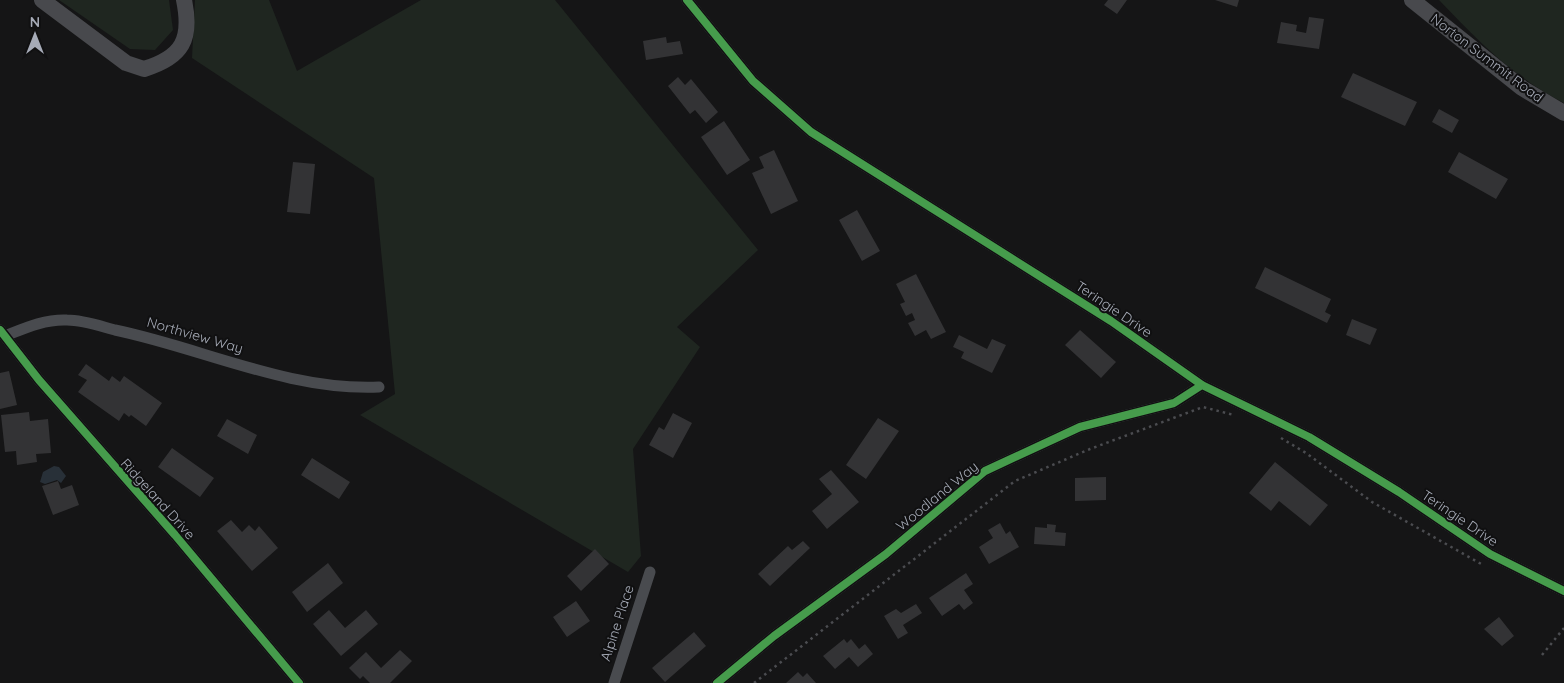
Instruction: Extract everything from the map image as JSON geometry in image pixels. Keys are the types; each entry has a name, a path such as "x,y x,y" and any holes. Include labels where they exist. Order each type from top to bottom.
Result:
{"main road":[{"path":"42,0 126,63 151,67 178,51 184,43 187,18 184,0"},
{"name":"Norton Summit Road","path":"1412,0 1522,88 1564,113"}],"street":[{"name":"Teringie Drive","path":"687,0 753,81 811,132 1112,321 1202,385 1309,437 1399,492 1490,554 1564,591"},
{"name":"Northview Way","path":"2,333 38,323 67,320 132,333 283,376 351,388 379,387"},
{"name":"Ridgeland Drive","path":"2,333 58,402 175,535 299,683"},
{"name":"Woodland Way","path":"717,683 774,636 886,554 985,471 1080,427 1174,402 1202,385"},
{"name":"Alpine Place","path":"614,683 650,572"}],"path":[{"path":"754,683 1015,481 1090,449 1203,408 1238,416"},
{"path":"1281,438 1306,453 1372,502 1485,566"},
{"path":"1542,655 1564,628"}],"shaded area":[{"path":"59,0 169,0 173,30 155,50 130,49"},
{"path":"195,0 269,0 297,71 421,0 555,0 758,250 677,327 700,347 633,449 641,556 628,572 360,415 395,394 374,178 192,58"},
{"path":"1439,0 1564,0 1564,103 1545,93 1512,70 1482,44"},
{"path":"54,466 59,467 66,476 61,483 57,480 45,484 40,482 43,472"}],"building":[{"path":"1108,0 1127,0 1117,14 1104,5"},
{"path":"1215,0 1239,0 1237,7"},
{"path":"1309,17 1324,19 1319,49 1277,43 1281,22 1297,25 1296,31 1306,33"},
{"path":"666,37 667,43 680,41 683,54 646,60 643,41"},
{"path":"1353,73 1417,102 1405,126 1341,97"},
{"path":"678,77 685,85 691,79 718,112 706,123 695,110 690,114 668,86"},
{"path":"1439,109 1459,120 1452,133 1432,122"},
{"path":"724,121 750,160 727,175 701,137"},
{"path":"774,150 798,201 771,214 752,173 764,168 759,157"},
{"path":"1459,152 1508,179 1496,199 1448,172"},
{"path":"293,162 315,164 310,214 287,212"},
{"path":"857,210 880,251 862,261 839,220"},
{"path":"1265,267 1331,299 1325,312 1331,315 1327,323 1255,288"},
{"path":"916,274 946,332 931,339 926,330 915,336 908,323 915,320 912,313 906,316 900,304 905,302 896,284"},
{"path":"1352,319 1377,329 1370,345 1346,335"},
{"path":"1080,330 1116,362 1101,378 1065,345"},
{"path":"959,335 987,349 992,339 1006,345 992,373 961,358 964,352 953,347"},
{"path":"86,364 109,381 112,376 120,382 124,376 162,403 146,426 131,415 129,417 124,413 119,421 78,392 87,380 78,375"},
{"path":"9,371 17,405 0,409 0,373"},
{"path":"29,412 30,421 48,419 51,453 36,454 37,462 17,465 16,451 5,452 1,415"},
{"path":"673,413 692,423 673,458 649,445 659,427 664,430"},
{"path":"878,418 899,431 866,479 846,465"},
{"path":"227,419 257,435 248,454 217,436"},
{"path":"172,448 214,478 200,497 158,467"},
{"path":"312,458 350,482 339,499 301,475"},
{"path":"1275,462 1328,505 1310,526 1279,501 1271,511 1249,493"},
{"path":"831,470 859,502 827,529 812,511 832,494 819,479"},
{"path":"1106,477 1106,500 1075,501 1075,478"},
{"path":"58,481 61,489 72,485 79,505 53,515 42,486"},
{"path":"231,520 242,532 249,525 255,531 259,526 278,548 252,571 217,531"},
{"path":"1000,523 1006,534 1010,531 1019,547 989,564 979,547 993,538 988,530"},
{"path":"1047,524 1056,525 1055,532 1066,533 1065,546 1034,544 1035,527 1047,528"},
{"path":"803,541 810,548 770,586 758,574 788,546 792,550"},
{"path":"595,549 609,564 581,591 567,576"},
{"path":"328,563 343,583 307,612 292,592"},
{"path":"966,573 973,584 964,590 973,603 964,610 959,604 942,616 929,598"},
{"path":"576,601 590,621 567,637 553,617"},
{"path":"916,604 922,613 903,625 908,633 898,639 884,616 896,609 901,613"},
{"path":"329,610 345,628 366,610 378,624 341,656 313,624"},
{"path":"1499,617 1514,636 1502,646 1484,629"},
{"path":"694,632 706,646 665,682 652,668"},
{"path":"844,639 847,643 851,639 859,649 865,644 873,654 858,667 849,657 835,669 823,656"},
{"path":"400,650 412,661 390,683 370,683 363,676 360,679 349,668 366,652 381,668"},
{"path":"798,672 803,677 807,673 816,683 786,683"}],"cycle path":[{"path":"687,0 753,81 811,132 1111,321 1202,385 1309,437 1399,492 1490,554 1564,591"},
{"path":"0,330 39,380 175,535 299,683"},
{"path":"717,683 774,636 886,554 985,471 1080,427 1174,403 1202,385"}]}
